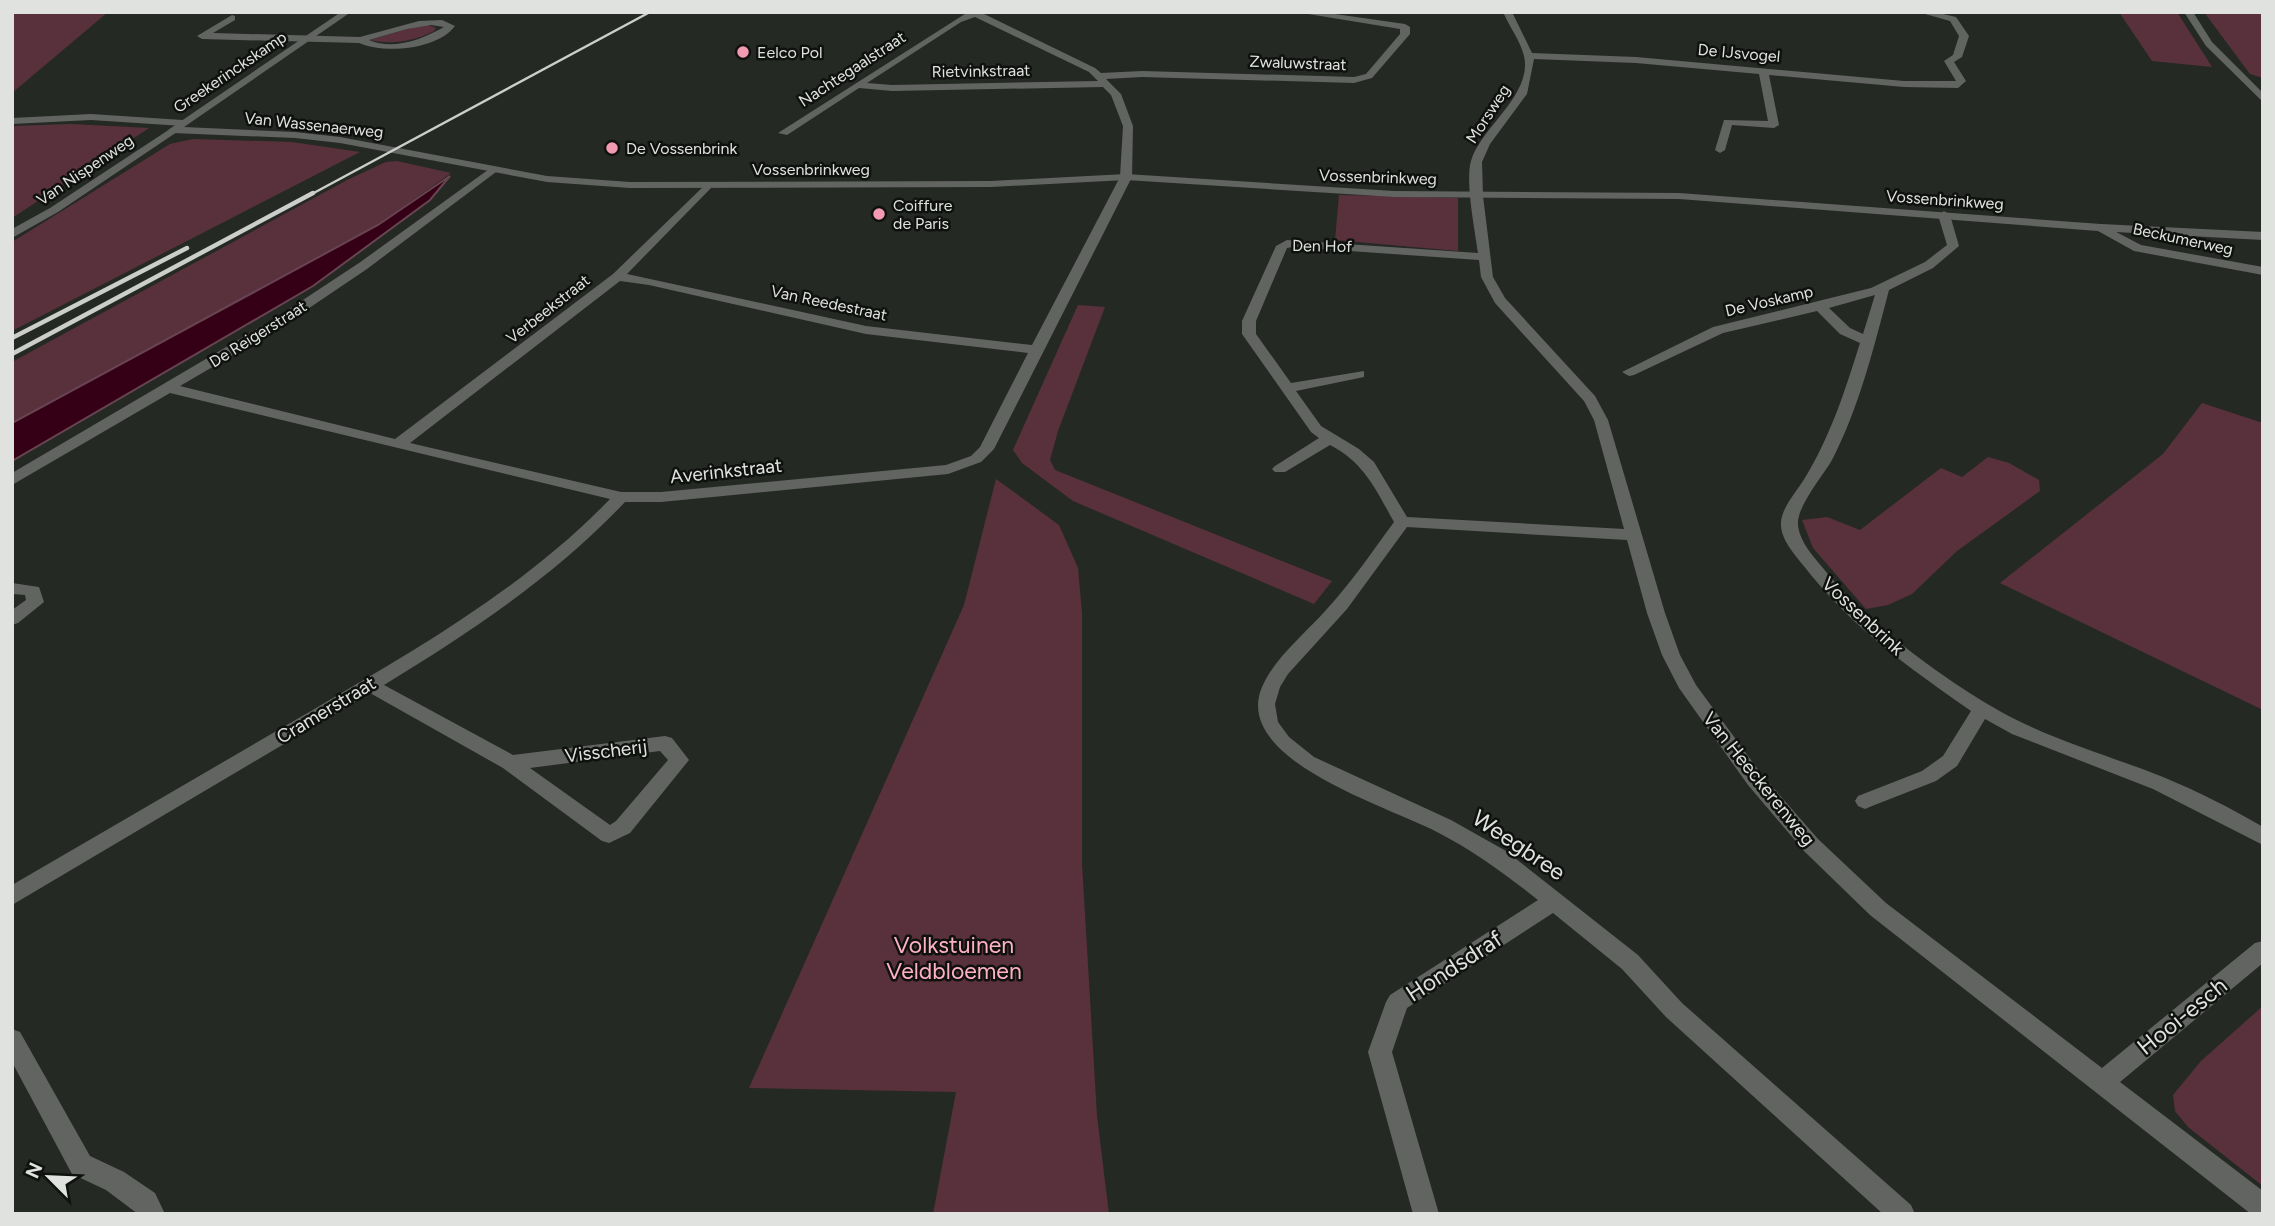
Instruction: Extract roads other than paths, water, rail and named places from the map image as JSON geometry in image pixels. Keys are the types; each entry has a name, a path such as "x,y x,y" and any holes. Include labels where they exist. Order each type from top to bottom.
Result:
{"street":[{"name":"Greekerinckskamp","path":"178,126 347,12"},
{"name":"Zwaluwstraat","path":"1102,80 1142,74 1354,80 1369,76 1405,34 1405,27 1300,12"},
{"path":"1507,12 1529,56"},
{"name":"De IJsvogel","path":"1529,56 1636,60 1949,90 1961,81 1949,61 1957,57 1964,36 1957,23 1948,16 1922,12"},
{"path":"2188,12 2209,44 2263,99"},
{"path":"974,13 1085,66 1116,94 1128,126 1126,177"},
{"name":"Nachtegaalstraat","path":"783,133 958,19 974,13"},
{"name":"Greekerinckskamp","path":"232,18 202,36 361,40 430,22 450,26 417,44 368,44 361,40"},
{"name":"Morsweg","path":"1477,196 1476,162 1485,144 1522,94 1529,56"},
{"path":"1720,150 1728,122 1774,125 1763,71"},
{"name":"Rietvinkstraat","path":"857,85 892,88 1102,80"},
{"path":"2247,83 2263,84"},
{"name":"Van Wassenaerweg","path":"12,121 91,117 295,135 340,140 492,170"},
{"name":"Van Nispenweg","path":"12,234 54,210 178,126"},
{"name":"Vossenbrinkweg","path":"492,170 586,182 707,186 991,184 1126,177 1298,189 1477,196 1679,196 2101,228 2263,236"},
{"name":"De Reigerstraat","path":"12,480 169,388 339,283 492,170"},
{"name":"Averinkstraat","path":"169,388 587,491 621,496 661,497 962,466 976,459 986,449 1126,177"},
{"name":"Verbeekstraat","path":"398,444 560,324 617,276 707,186"},
{"name":"Van Heeckerenweg","path":"1477,196 1487,277 1500,300 1590,399 1601,420 1656,613 1671,655 1688,688 1755,780 1811,845 1878,909 2263,1207"},
{"path":"1883,290 1939,260 1953,246 1944,215"},
{"name":"Beckumerweg","path":"2101,228 2120,241 2138,248 2263,271"},
{"name":"Den Hof","path":"1402,522 1365,462 1355,452 1327,440 1316,429 1250,334 1248,321 1282,246 1302,242 1483,257"},
{"name":"Van Reedestraat","path":"617,276 866,330 1036,350"},
{"name":"De Voskamp","path":"1629,372 1728,327 1821,307 1883,290"},
{"name":"Vossenbrink","path":"1883,290 1847,408 1824,460 1797,502 1789,523 1796,545 1834,593 1889,645 1982,709 2019,729 2160,784 2263,836"},
{"path":"1821,307 1845,331 1866,341"},
{"path":"1289,388 1359,374"},
{"path":"1280,469 1327,440"},
{"name":"Cramerstraat","path":"12,896 370,685 480,614 588,531 621,496"},
{"path":"1402,522 1635,535"},
{"name":"Weegbree","path":"1402,522 1332,615 1269,684 1267,716 1287,749 1307,762 1444,827 1499,857 1630,962 1674,1010 1902,1214"},
{"path":"12,588 33,591 35,602 12,619"},
{"name":"Visscherij","path":"370,685 510,763 609,835 624,827 679,760 665,743 510,763"},
{"path":"1865,801 1928,776 1950,761 1982,709"},
{"name":"Hondsdraf","path":"1426,1214 1380,1052 1398,1002 1555,900"},
{"name":"Hooi-esch","path":"2102,1082 2263,950"},
{"path":"12,1040 81,1165 114,1181 146,1202 152,1214"}],"railway":[{"path":"310,195 650,12"},
{"path":"12,354 313,193"},
{"path":"12,338 187,248"}],"place":[{"name":"Eelco Pol","path":"743,52"},
{"name":"De Vossenbrink","path":"612,148"},
{"name":"Coiffure de Paris","path":"879,214"}],"park label":[{"name":"Volkstuinen Veldbloemen","path":"954,958"}]}
